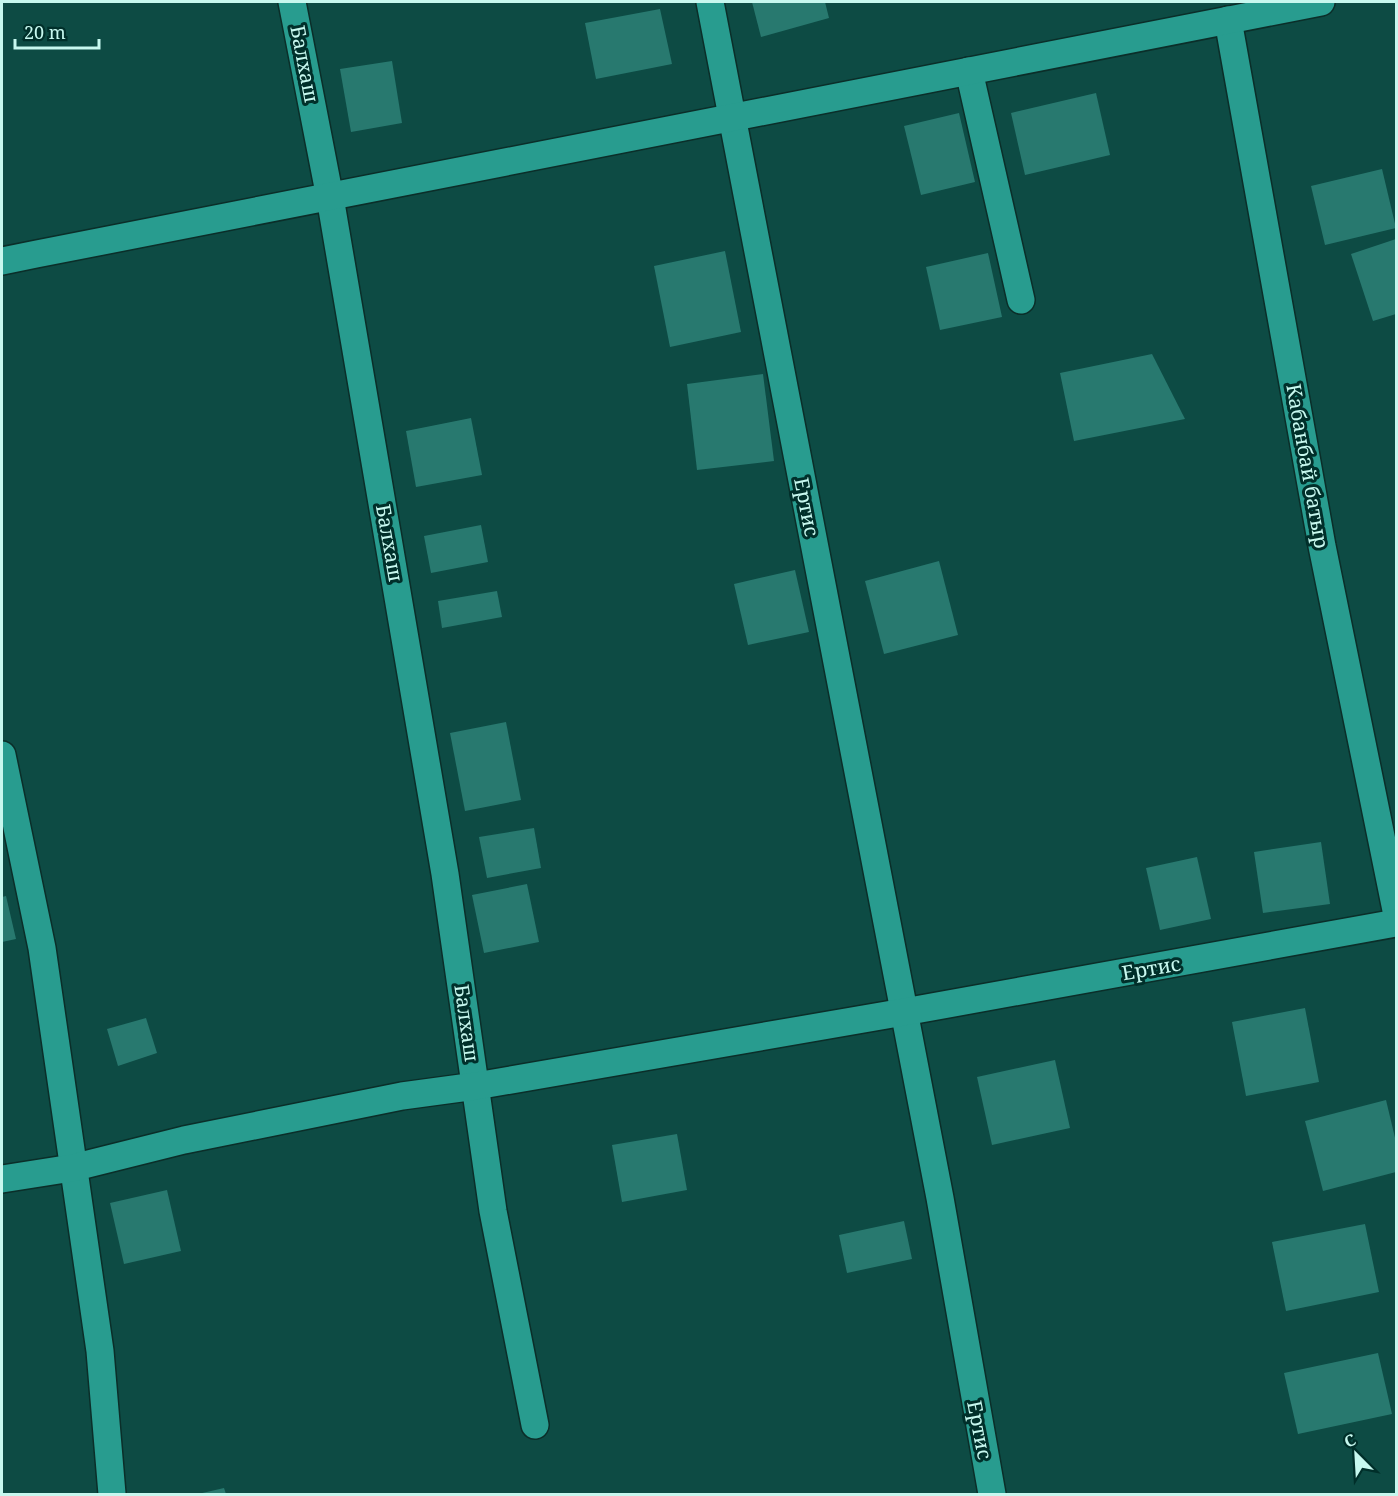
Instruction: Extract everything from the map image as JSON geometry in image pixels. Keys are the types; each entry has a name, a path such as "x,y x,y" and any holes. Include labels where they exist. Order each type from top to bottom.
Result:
{"street":[{"name":"Балхаш","path":"292,2 330,194 444,863 493,1211 535,1425"},
{"name":"Ертис","path":"710,2 904,1012 992,1494"},
{"path":"2,261 330,194 733,118 1321,2"},
{"name":"Кабанбай батыр","path":"1228,20 1322,546 1396,910"},
{"path":"969,71 1021,300"},
{"path":"2,756 42,948 100,1351 112,1494"},
{"name":"Ертис","path":"904,1012 1396,922"},
{"path":"2,1179 72,1168 230,1131 402,1096 476,1086 904,1012"}],"building":[{"path":"752,2 825,2 829,18 761,37"},
{"path":"660,9 672,64 596,79 585,23"},
{"path":"392,61 402,123 351,132 340,69"},
{"path":"1096,93 1110,155 1025,175 1011,113"},
{"path":"959,113 975,182 921,195 904,126"},
{"path":"1382,169 1396,228 1325,245 1311,186"},
{"path":"1396,239 1396,314 1373,321 1351,254"},
{"path":"725,251 741,332 670,347 654,266"},
{"path":"988,253 1002,317 940,330 926,267"},
{"path":"1152,354 1185,419 1074,441 1060,373"},
{"path":"763,374 774,461 697,470 687,384"},
{"path":"471,418 482,475 416,487 406,431"},
{"path":"481,525 488,562 431,573 424,536"},
{"path":"939,561 958,635 884,654 865,581"},
{"path":"795,570 809,632 748,645 734,584"},
{"path":"497,591 502,617 442,628 438,601"},
{"path":"506,722 521,800 465,811 450,733"},
{"path":"534,828 541,868 487,878 479,837"},
{"path":"1321,842 1330,904 1263,913 1254,852"},
{"path":"1197,857 1211,919 1160,930 1146,868"},
{"path":"527,884 539,942 484,953 472,895"},
{"path":"6,896 16,939 2,942 2,897"},
{"path":"1305,1008 1319,1082 1246,1096 1232,1022"},
{"path":"146,1018 157,1053 118,1066 107,1029"},
{"path":"1055,1060 1070,1128 992,1145 977,1077"},
{"path":"1386,1100 1396,1142 1396,1172 1323,1191 1305,1121"},
{"path":"677,1134 687,1190 622,1202 612,1145"},
{"path":"167,1190 181,1251 124,1264 110,1203"},
{"path":"904,1221 912,1259 847,1273 839,1235"},
{"path":"1365,1224 1379,1292 1286,1311 1272,1242"},
{"path":"1378,1353 1392,1414 1298,1434 1284,1373"},
{"path":"224,1488 226,1494 198,1494"}]}
